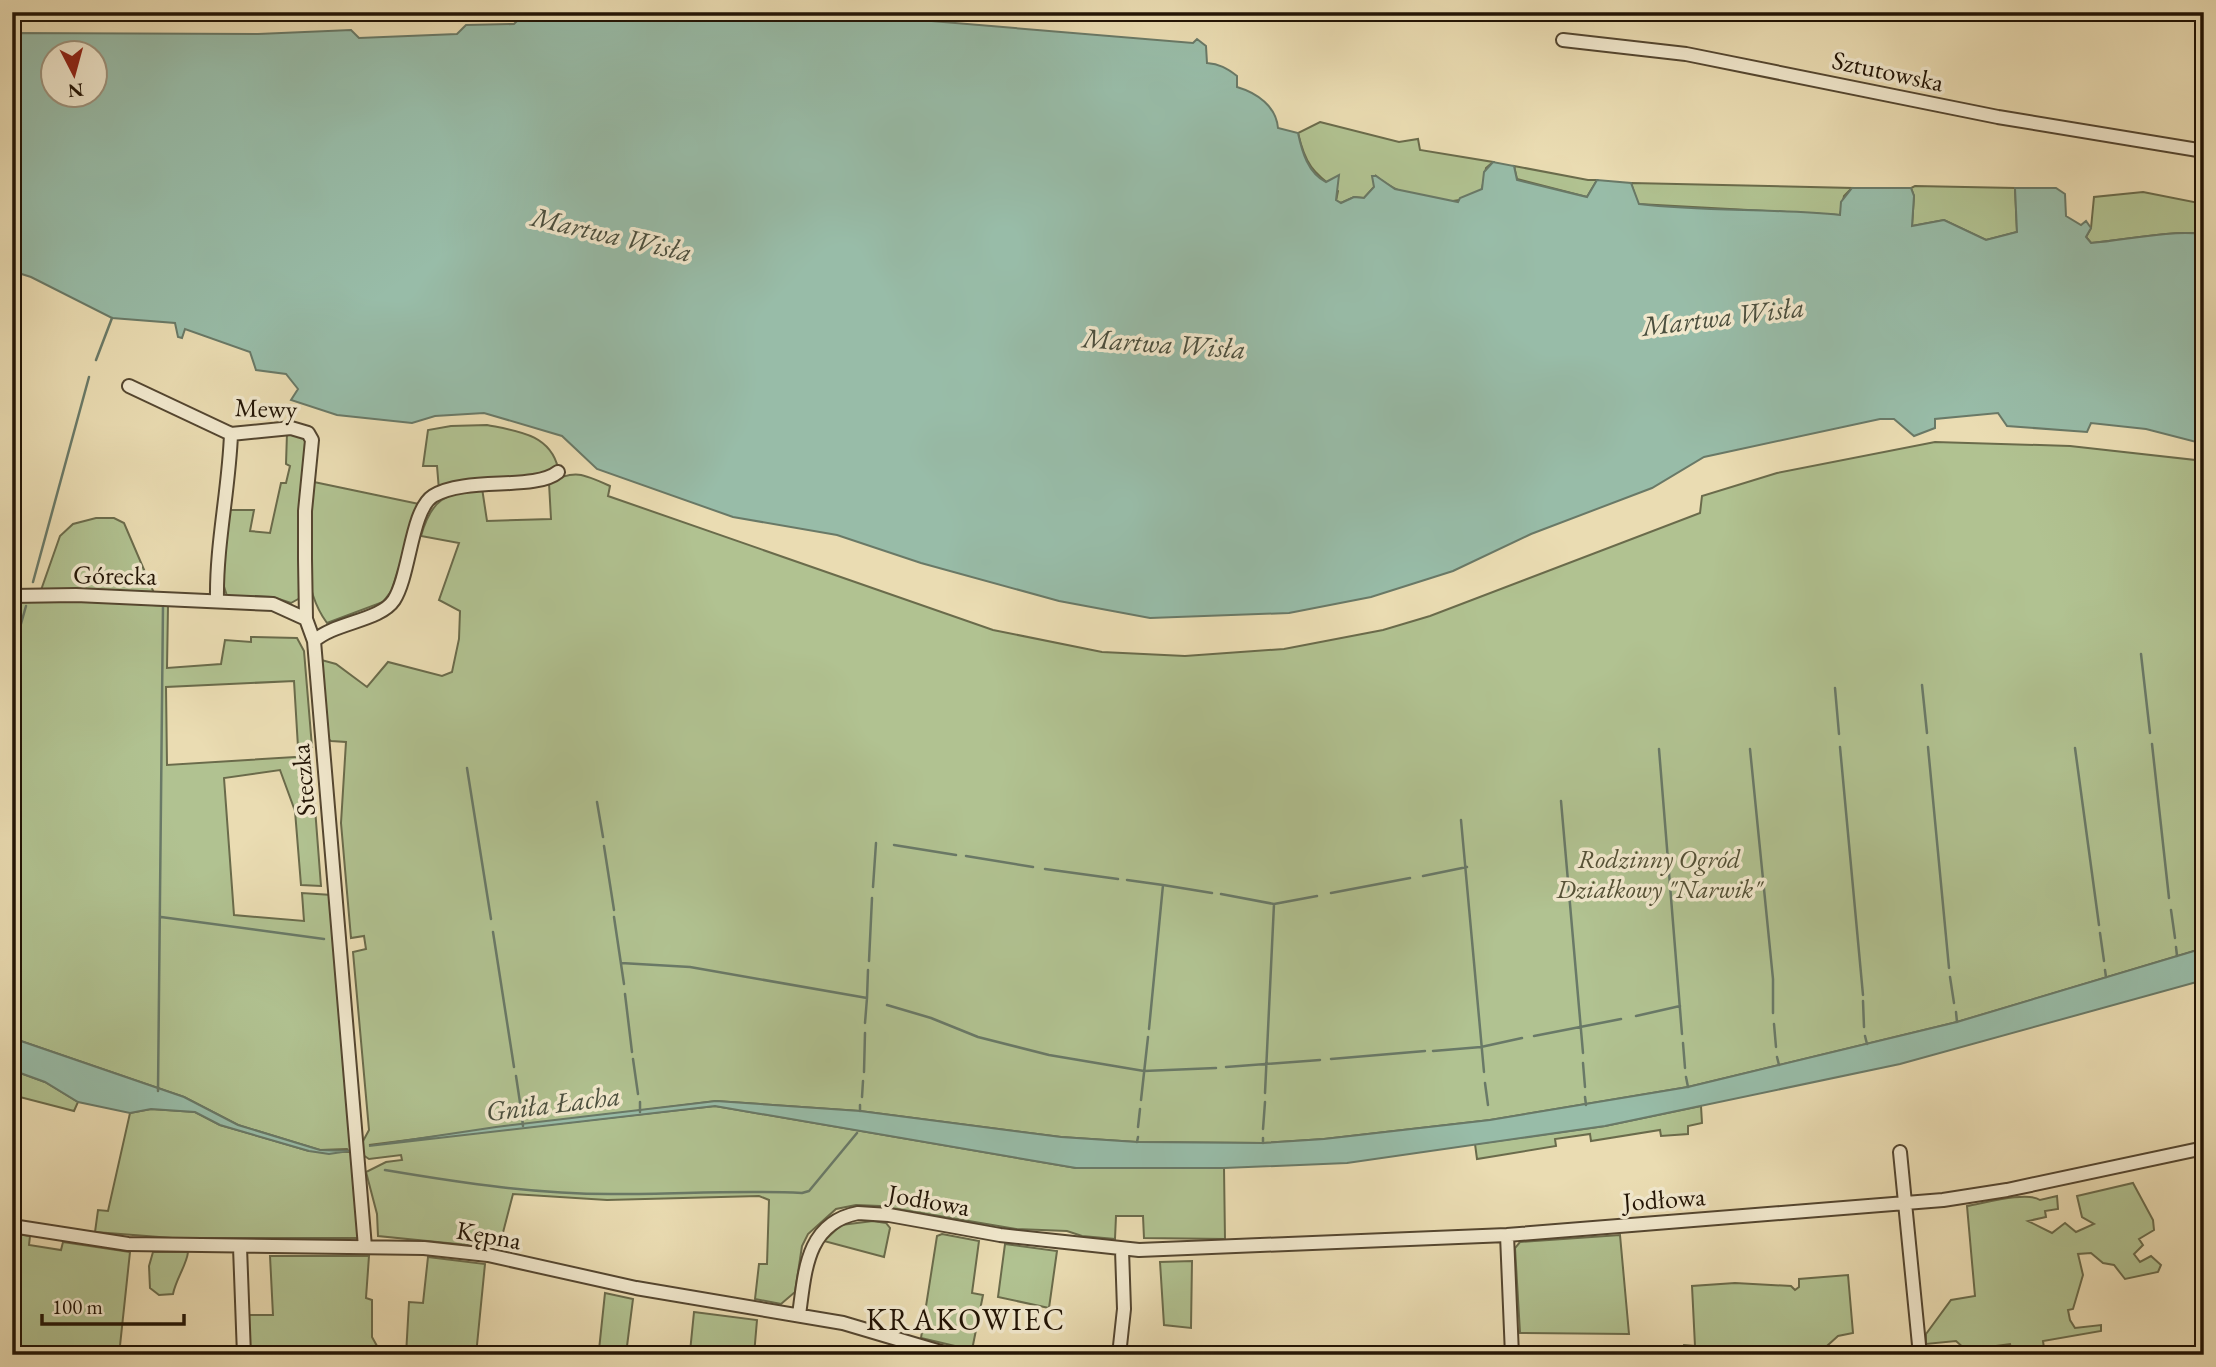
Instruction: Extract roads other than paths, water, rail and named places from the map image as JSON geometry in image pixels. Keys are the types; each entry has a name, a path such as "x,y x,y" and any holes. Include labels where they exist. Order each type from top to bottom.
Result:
{"street":[{"name":"Sztutowska","path":"1563,40 1686,54 1998,117 2204,151"},
{"name":"Mewy","path":"129,386 231,434 292,428 304,429 310,436 312,454 305,512 306,619"},
{"path":"217,600 216,563 229,483 231,434"},
{"path":"306,619 314,641 324,632 378,612 392,602 405,575 422,511 434,496 484,483 541,479 558,472"},
{"name":"Górecka","path":"12,596 217,600 273,604 306,619"},
{"name":"Steczka","path":"314,641 365,1247"},
{"name":"Jodłowa","path":"799,1315 807,1262 814,1242 829,1225 846,1216 889,1215 975,1231 1122,1250 1507,1235 1905,1205 2007,1190 2204,1148"},
{"path":"1900,1152 1920,1355"},
{"name":"Kępna","path":"12,1226 128,1244 424,1248 488,1255 636,1288 843,1323 951,1355"},
{"path":"1507,1235 1512,1355"},
{"path":"240,1247 244,1355"},
{"path":"1119,1355 1124,1309 1122,1250"}],"water":[{"name":"Martwa Wisła","path":"526,12 824,12 1193,43 1197,39 1206,46 1207,63 1223,67 1237,76 1237,87 1252,93 1269,107 1274,113 1278,128 1298,133 1310,168 1320,178 1326,182 1339,175 1336,200 1341,203 1354,197 1364,198 1374,187 1372,176 1395,189 1458,202 1460,198 1482,189 1484,172 1493,162 1514,166 1517,180 1587,197 1597,180 1631,183 1639,204 1689,208 1840,215 1841,202 1852,188 1911,188 1914,196 1912,226 1944,220 1986,240 2017,232 2015,188 2056,188 2065,194 2066,216 2081,225 2086,221 2091,228 2086,237 2091,243 2161,234 2204,234 2204,444 2146,429 2091,423 2087,432 2007,426 1998,413 1935,419 1935,428 1914,436 1894,419 1880,419 1704,457 1652,488 1531,534 1453,571 1371,597 1289,613 1150,618 1059,601 921,563 837,535 733,517 597,469 562,436 484,413 435,416 412,423 337,415 291,400 298,389 286,374 256,370 250,352 185,329 182,338 178,337 175,323 112,318 31,277 12,271 12,33 258,34 351,30 359,38 457,34 466,25 514,24"},
{"name":"Gniła Łacha","path":"2204,948 2204,980 1900,1064 1605,1126 1347,1163 1224,1168 1076,1168 715,1106 369,1146 496,1127 716,1101 860,1111 1061,1137 1137,1142 1263,1143 1324,1139 1490,1120 1688,1087 1957,1022"},
{"path":"12,1038 184,1097 238,1125 320,1150 349,1151 329,1154 309,1151 220,1125 195,1112 151,1109 130,1113 78,1102 45,1082 12,1070"}],"waterway":[{"name":"Gniła Łacha","path":"96,360 112,318"},
{"name":"Gniła Łacha","path":"33,582 89,377"},
{"path":"158,1091 163,605"},
{"name":"Gniła Łacha","path":"12,656 26,606"},
{"path":"2141,654 2150,733"},
{"path":"1922,685 1927,733"},
{"path":"1835,688 1839,734"},
{"path":"2152,744 2169,898"},
{"path":"1840,747 1863,995"},
{"path":"1928,747 1949,968"},
{"path":"2075,748 2099,925"},
{"path":"1659,749 1682,1034"},
{"path":"1750,749 1773,979 1773,1013"},
{"path":"467,768 491,919"},
{"path":"1561,801 1583,1053"},
{"path":"597,802 603,837"},
{"path":"1461,820 1484,1072"},
{"path":"873,887 876,843"},
{"path":"894,845 956,855"},
{"path":"604,846 614,910"},
{"path":"966,856 1033,867"},
{"path":"1423,876 1467,867"},
{"path":"1045,869 1118,879"},
{"path":"1331,893 1410,878"},
{"path":"1127,880 1163,885"},
{"path":"1149,1029 1163,885 1212,893"},
{"path":"1221,894 1274,904"},
{"path":"1265,1093 1274,904 1317,896"},
{"path":"869,961 872,898"},
{"path":"2171,910 2175,938"},
{"path":"161,917 324,939"},
{"path":"614,917 624,984"},
{"path":"493,932 514,1067"},
{"path":"2100,933 2104,961"},
{"path":"2176,947 2177,956"},
{"path":"621,963 690,967 867,998 865,1023"},
{"path":"867,998 868,970"},
{"path":"2105,970 2106,977"},
{"path":"1950,977 1954,1003"},
{"path":"625,994 632,1052"},
{"path":"1863,1001 1864,1027"},
{"path":"887,1005 931,1018 978,1037 1049,1055 1144,1071 1216,1068"},
{"path":"1636,1016 1680,1006"},
{"path":"1956,1012 1957,1022"},
{"path":"1534,1036 1621,1019"},
{"path":"1774,1024 1776,1047"},
{"path":"864,1072 865,1033"},
{"path":"1865,1036 1867,1044"},
{"path":"1141,1100 1148,1037"},
{"path":"1433,1051 1481,1047 1522,1038"},
{"path":"1683,1043 1685,1068"},
{"path":"1331,1059 1425,1051"},
{"path":"1777,1057 1779,1065"},
{"path":"633,1059 638,1094"},
{"path":"1226,1067 1320,1060"},
{"path":"1583,1063 1585,1087"},
{"path":"516,1076 521,1109"},
{"path":"1686,1077 1688,1087"},
{"path":"862,1097 863,1081"},
{"path":"1485,1083 1488,1105"},
{"path":"1585,1097 1586,1105"},
{"path":"640,1102 640,1112"},
{"path":"1263,1129 1265,1102"},
{"path":"860,1105 860,1111"},
{"path":"1138,1127 1140,1109"},
{"path":"522,1117 523,1126"},
{"path":"385,1170 472,1184 590,1194 802,1193 809,1191 857,1133"},
{"path":"1137,1142 1138,1137"},
{"path":"1263,1138 1263,1143"}],"district":[{"name":"KRAKOWIEC","path":"966,1320"}],"park label":[{"name":"Rodzinny Ogród Działkowy \"Narwik\"","path":"1659,874"}]}
